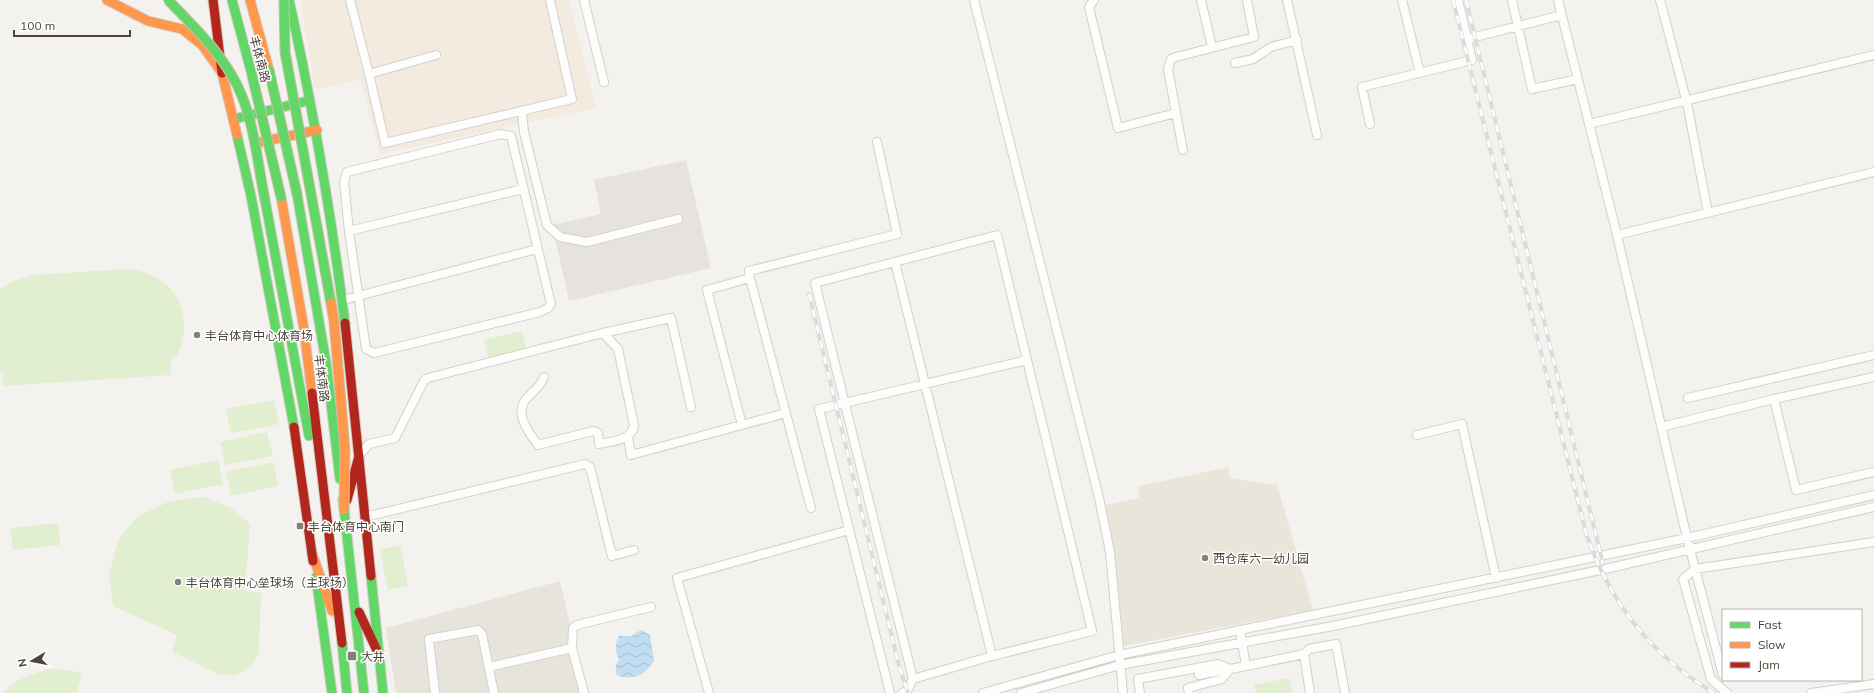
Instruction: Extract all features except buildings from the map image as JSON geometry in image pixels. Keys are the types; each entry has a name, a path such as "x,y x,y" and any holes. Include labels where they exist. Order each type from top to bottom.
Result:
{"main road":[{"path":"107,0 136,16 154,23 171,25 186,31 213,58 222,73"},
{"path":"168,0 206,39 219,56 234,80 242,97 265,200 297,377 332,552"},
{"path":"213,0 222,73 240,147 299,455 332,693"},
{"name":"丰体南路","path":"232,0 252,75 281,197 303,323 332,552 339,632 347,693"},
{"name":"丰体南路","path":"250,0 269,70 297,194 326,362 364,693"},
{"path":"284,0 285,52 334,321 345,450 344,510"},
{"path":"289,0 311,100 327,184 343,300 384,693"},
{"path":"234,119 311,100"},
{"path":"240,147 316,130"},
{"path":"344,510 359,456"},
{"path":"312,553 339,632"},
{"path":"354,599 380,657"}],"street":[{"path":"350,0 385,144 572,99 550,0"},
{"path":"584,0 604,82"},
{"path":"974,0 1099,498 1110,552 1123,693"},
{"path":"1094,0 1089,7 1118,128 1144,123 1176,113"},
{"path":"1201,0 1212,48"},
{"path":"1183,150 1168,69 1169,63 1172,58 1254,37 1247,0"},
{"path":"1287,0 1317,135"},
{"path":"1402,0 1420,73"},
{"path":"1370,124 1362,87 1472,60 1458,0"},
{"path":"1512,0 1532,89 1578,79"},
{"path":"1558,0 1617,235 1687,538 1722,671"},
{"path":"1660,0 1686,100 1708,213"},
{"path":"1467,39 1562,15"},
{"path":"1235,63 1253,59 1271,47 1297,40"},
{"path":"369,74 436,55"},
{"path":"1589,124 1874,55"},
{"path":"522,111 524,132 548,225 560,237 587,242 678,219"},
{"path":"501,134 511,136 523,189 551,304 548,308 540,312 374,353 366,349 349,231 344,182 348,172 501,134"},
{"path":"811,508 749,270 896,234 877,142"},
{"path":"1617,235 1874,172"},
{"path":"349,231 523,189"},
{"path":"902,693 907,691 913,680 815,283 998,235 1092,631 992,656 913,680"},
{"path":"343,300 537,249"},
{"path":"894,262 992,656"},
{"path":"742,425 707,290 750,278"},
{"path":"359,456 368,444 395,438 424,381 428,378 603,333 671,318 691,407"},
{"path":"544,378 540,386 525,400 521,410 527,431 538,445 593,431 598,433 599,444 628,437 634,430 634,425 618,349 603,333"},
{"path":"1688,398 1874,355"},
{"path":"890,693 819,409 1027,360"},
{"path":"1661,426 1874,377"},
{"path":"1774,399 1796,490 1874,472"},
{"path":"628,437 631,455 786,413"},
{"path":"1417,434 1462,424 1496,578"},
{"path":"365,517 586,464 590,467 612,556 634,550"},
{"path":"983,693 1119,655 1687,538 1874,495"},
{"path":"1021,693 1120,665 1333,626 1604,569 1874,507"},
{"path":"709,693 677,578 849,530"},
{"path":"1728,693 1711,679 1683,579 1695,569 1874,542"},
{"path":"584,693 572,648 573,628 577,625 651,607"},
{"path":"435,693 429,639 478,630 482,634 494,693"},
{"path":"1240,630 1246,666"},
{"path":"1199,675 1304,654 1309,648 1336,644 1345,693"},
{"path":"488,667 572,648"},
{"path":"1304,654 1310,693"},
{"path":"1140,693 1138,679 1218,664 1230,669"},
{"path":"1189,693 1188,688 1222,679 1230,669"},
{"path":"1724,681 1728,693"},
{"path":"1811,693 1874,684"}],"shaded area":[{"path":"300,0 569,0 597,108 380,154 360,80 315,89"},
{"path":"686,160 711,268 569,301 552,225 601,214 594,180"},
{"name":"西仓库六一幼儿园","path":"1229,467 1230,478 1277,485 1313,610 1124,646 1105,505 1139,498 1139,486"},
{"path":"560,581 586,693 396,693 386,628"}],"green space":[{"path":"129,269 143,272 155,277 174,292 180,302 184,327 179,351 171,363 171,375 3,386 2,376 4,375 0,372 0,289 12,282 32,275"},
{"path":"522,331 527,351 489,360 484,340"},
{"path":"274,400 279,424 231,433 226,409"},
{"path":"267,432 273,456 225,465 220,442"},
{"path":"218,460 223,484 175,494 170,470"},
{"path":"273,462 278,486 231,496 226,472"},
{"name":"丰台体育中心垒球场（主球场）","path":"204,497 231,508 250,524 245,591 261,593 259,651 255,662 246,671 234,675 220,675 172,652 177,635 113,606 109,574 119,538 137,517 170,501"},
{"path":"58,523 60,545 13,550 10,528"},
{"path":"400,545 408,586 388,590 380,550"},
{"path":"49,669 82,673 77,693 3,693 12,684 30,675"},
{"path":"1289,678 1292,693 1256,693 1254,685"}],"water":[{"path":"641,630 650,635 654,661 647,670 638,676 628,678 617,675 616,667 619,660 616,651 617,639 619,636 631,636"}],"railway":[{"path":"1453,0 1586,533 1607,582 1635,625 1671,662 1691,678 1714,693"},
{"path":"1466,0 1603,564"},
{"path":"809,294 899,666 908,693"}],"traffic: fast":[{"path":"168,0 210,45 236,82 250,121 265,200"},
{"path":"232,0 252,75"},
{"path":"284,0 285,52 331,303"},
{"path":"289,0 321,161 345,323"},
{"path":"269,70 297,194"},
{"path":"252,75 281,197"},
{"path":"234,119 303,102"},
{"path":"237,135 251,196 294,427"},
{"path":"297,194 326,362 340,479"},
{"path":"265,200 309,436"},
{"path":"343,499 364,693"},
{"path":"371,576 383,693"},
{"path":"316,577 332,693"},
{"path":"342,643 347,693"}],"traffic: slow":[{"path":"107,0 148,21 182,29 202,45 222,73 237,135"},
{"path":"250,0 269,70"},
{"path":"261,142 317,130"},
{"path":"281,197 303,323 312,393"},
{"path":"331,303 334,321 345,450 344,510"},
{"path":"312,553 332,611"}],"traffic: jam":[{"path":"213,0 222,73"},
{"path":"345,323 371,576"},
{"path":"312,393 342,643"},
{"path":"294,427 313,561"},
{"path":"347,500 359,456"},
{"path":"359,612 380,657"}],"place":[{"name":"丰台体育中心体育场","path":"197,335"},
{"name":"丰台体育中心南门","path":"300,526"},
{"name":"西仓库六一幼儿园","path":"1205,558"},
{"name":"丰台体育中心垒球场（主球场）","path":"178,582"},
{"name":"大井","path":"352,656"}]}
